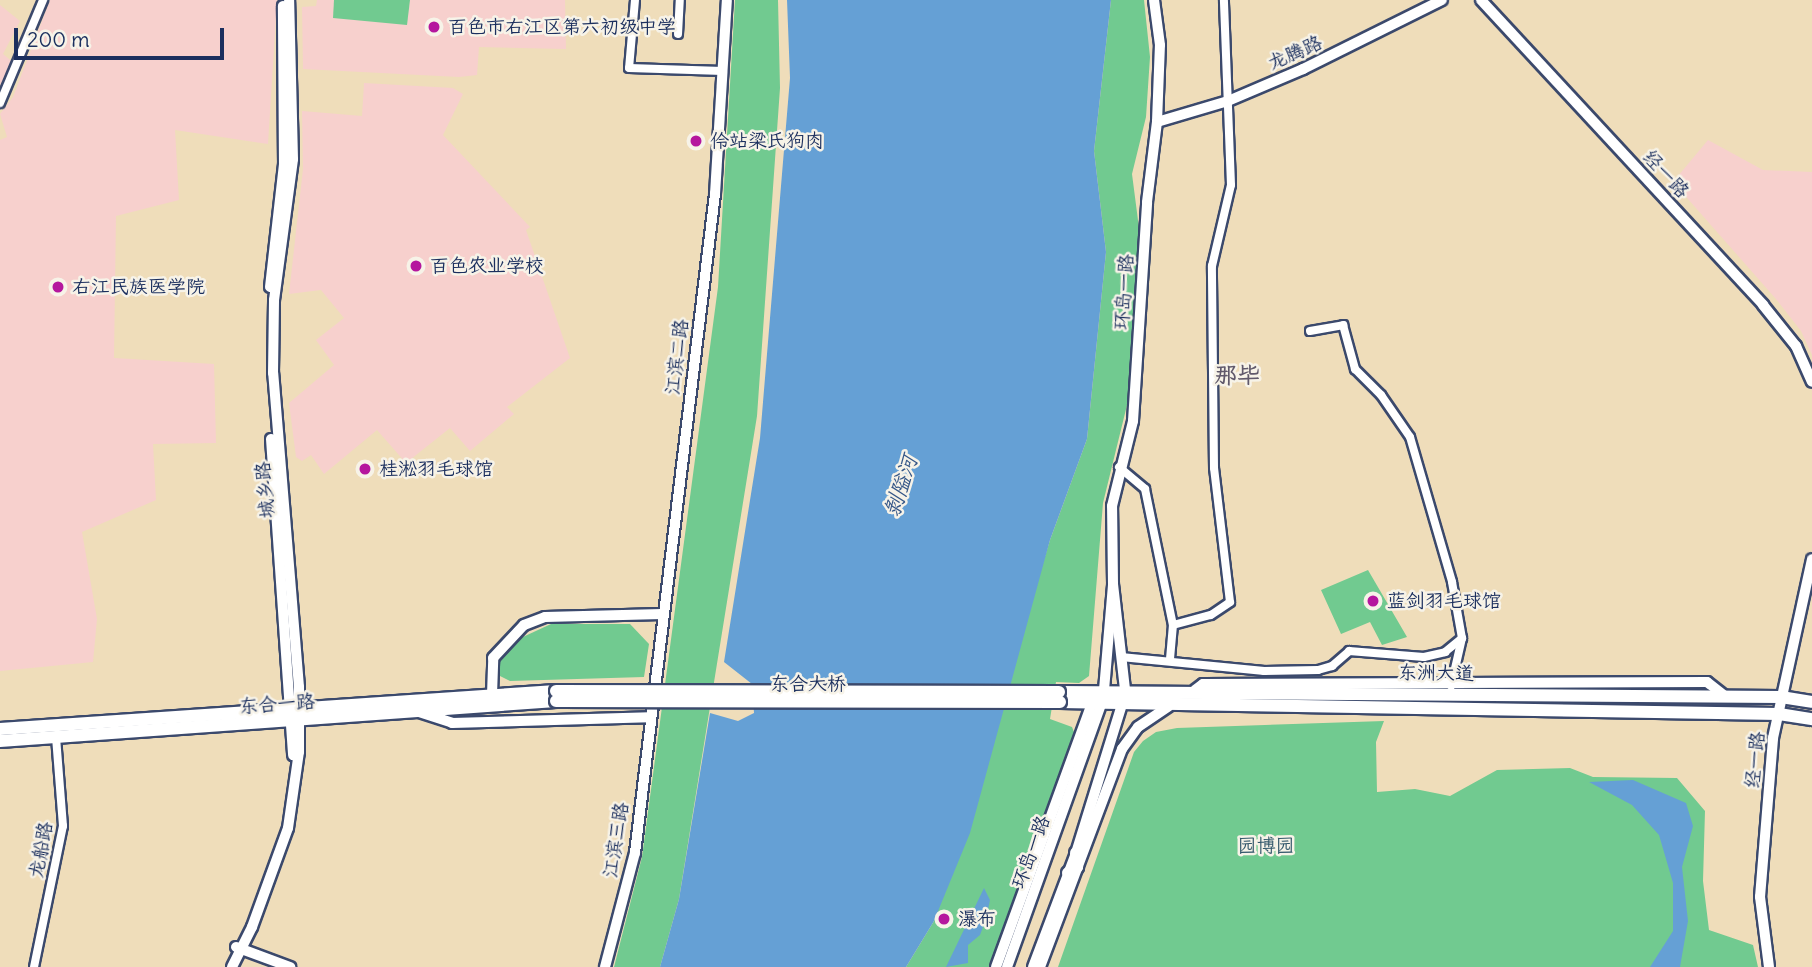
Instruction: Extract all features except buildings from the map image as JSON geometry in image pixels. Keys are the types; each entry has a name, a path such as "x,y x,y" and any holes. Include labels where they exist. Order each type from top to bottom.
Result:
{"main road":[{"name":"城乡路","path":"284,0 284,164 269,300 267,374 294,715"},
{"name":"城乡路","path":"232,967 283,827 293,752 294,715 273,373 274,300 293,159 289,0"},
{"name":"江滨二路","path":"649,717 715,194 727,0"},
{"path":"492,695 494,658 524,625 545,617 662,614"},
{"name":"东洲大道","path":"1060,697 1099,697 1125,690 1451,688 1781,697 1812,702"},
{"name":"环岛一路","path":"1076,853 1125,704 1125,690"},
{"path":"1219,707 1220,690"},
{"name":"东合一路","path":"0,741 492,695 556,696"},
{"name":"东合一路","path":"0,729 419,712 556,696"},
{"name":"东合大桥","path":"556,696 1060,697"},
{"name":"东洲大道","path":"1099,697 1125,704 1169,706 1779,714 1812,719"},
{"name":"环岛一路","path":"1006,967 1099,697"},
{"path":"419,712 452,723 649,717"},
{"name":"江滨三路","path":"606,967 635,853 649,717"},
{"path":"1033,967 1073,870 1076,853"},
{"name":"城乡路","path":"226,967 239,947"}],"street":[{"path":"0,103 43,0"},
{"path":"635,0 629,68 723,71"},
{"path":"678,34 680,0"},
{"name":"环岛一路","path":"1125,690 1114,584 1112,506 1119,467 1133,421 1147,202 1157,122 1160,46 1154,0"},
{"path":"1173,625 1211,615 1230,602 1214,468 1212,266 1231,185 1224,0"},
{"name":"龙腾路","path":"1157,122 1228,101 1376,36 1442,0"},
{"name":"经一路","path":"1481,0 1763,305 1796,346 1812,382"},
{"path":"1195,690 1203,684 1451,688 1462,638 1452,582 1410,437 1381,395 1355,369 1343,325 1310,331"},
{"path":"1119,467 1144,489 1173,625 1170,659 1165,664 1121,657"},
{"name":"经一路","path":"1769,967 1760,897 1773,738 1812,559"},
{"name":"环岛一路","path":"1099,697 1114,584"},
{"path":"1170,659 1233,669 1318,670 1332,666 1349,651 1424,657 1445,652 1462,638"},
{"path":"996,967 1099,697"},
{"path":"1040,967 1073,870 1122,749 1139,727 1169,706"},
{"name":"龙船路","path":"34,967 63,826 63,779 56,737"},
{"path":"239,947 290,967"}],"shaded area":[{"name":"右江民族医学院","path":"50,0 277,0 268,144 175,130 179,200 116,216 114,358 214,364 216,443 153,444 156,500 82,532 97,619 93,662 0,671 0,140 7,137 0,114 13,97"},
{"name":"百色市右江区第六初级中学","path":"317,0 565,0 566,49 479,47 477,75 459,77 303,69 302,7 316,6"},
{"path":"0,5 20,21 3,54 14,63 0,85"},
{"name":"百色农业学校","path":"364,83 453,88 463,94 443,135 530,227 526,230 570,358 507,407 514,414 470,451 450,428 406,463 377,430 324,474 311,455 302,461 296,457 289,403 334,365 316,340 344,318 321,290 289,294 303,169 302,111 362,116"},
{"path":"1708,140 1763,170 1812,172 1812,355 1801,331 1776,299 1673,182"}],"green space":[{"path":"334,0 410,0 407,25 333,18"},
{"path":"735,0 778,0 780,88 757,416 679,899 660,967 614,967 642,857 718,287"},
{"path":"1111,0 1144,0 1150,57 1146,117 1132,174 1139,228 1128,401 1103,503 1089,676 1079,683 1056,682 1050,719 1072,727 1076,737 991,967 906,967 934,921 1050,540 1087,439 1106,252 1094,151"},
{"path":"1368,570 1407,637 1382,645 1370,622 1341,634 1321,590"},
{"path":"551,624 630,624 649,644 644,677 510,681 500,676 500,659 512,642"},
{"name":"园博园","path":"1384,721 1376,742 1377,792 1415,789 1450,796 1497,770 1570,768 1593,777 1677,778 1705,811 1703,881 1709,930 1753,945 1758,967 1058,967 1134,752 1143,741 1156,732 1177,728"}],"water":[{"name":"剥隘河","path":"787,0 1111,0 1094,151 1106,252 1087,439 1050,540 970,833 934,921 906,967 660,967 679,899 710,713 738,721 754,713 752,684 724,662 760,438 790,78"},
{"path":"1633,780 1686,803 1693,826 1682,867 1688,921 1680,967 1650,967 1673,931 1673,883 1659,835 1632,805 1589,782"},
{"path":"984,888 990,900 986,919 980,935 968,945 968,963 946,967"}],"place":[{"name":"百色市右江区第六初级中学","path":"434,27"},
{"name":"伶站梁氏狗肉","path":"696,141"},
{"name":"百色农业学校","path":"416,266"},
{"name":"右江民族医学院","path":"58,287"},
{"name":"桂淞羽毛球馆","path":"365,469"},
{"name":"蓝剑羽毛球馆","path":"1373,601"},
{"name":"瀑布","path":"944,919"}],"district":[{"name":"那毕","path":"1237,375"}]}
